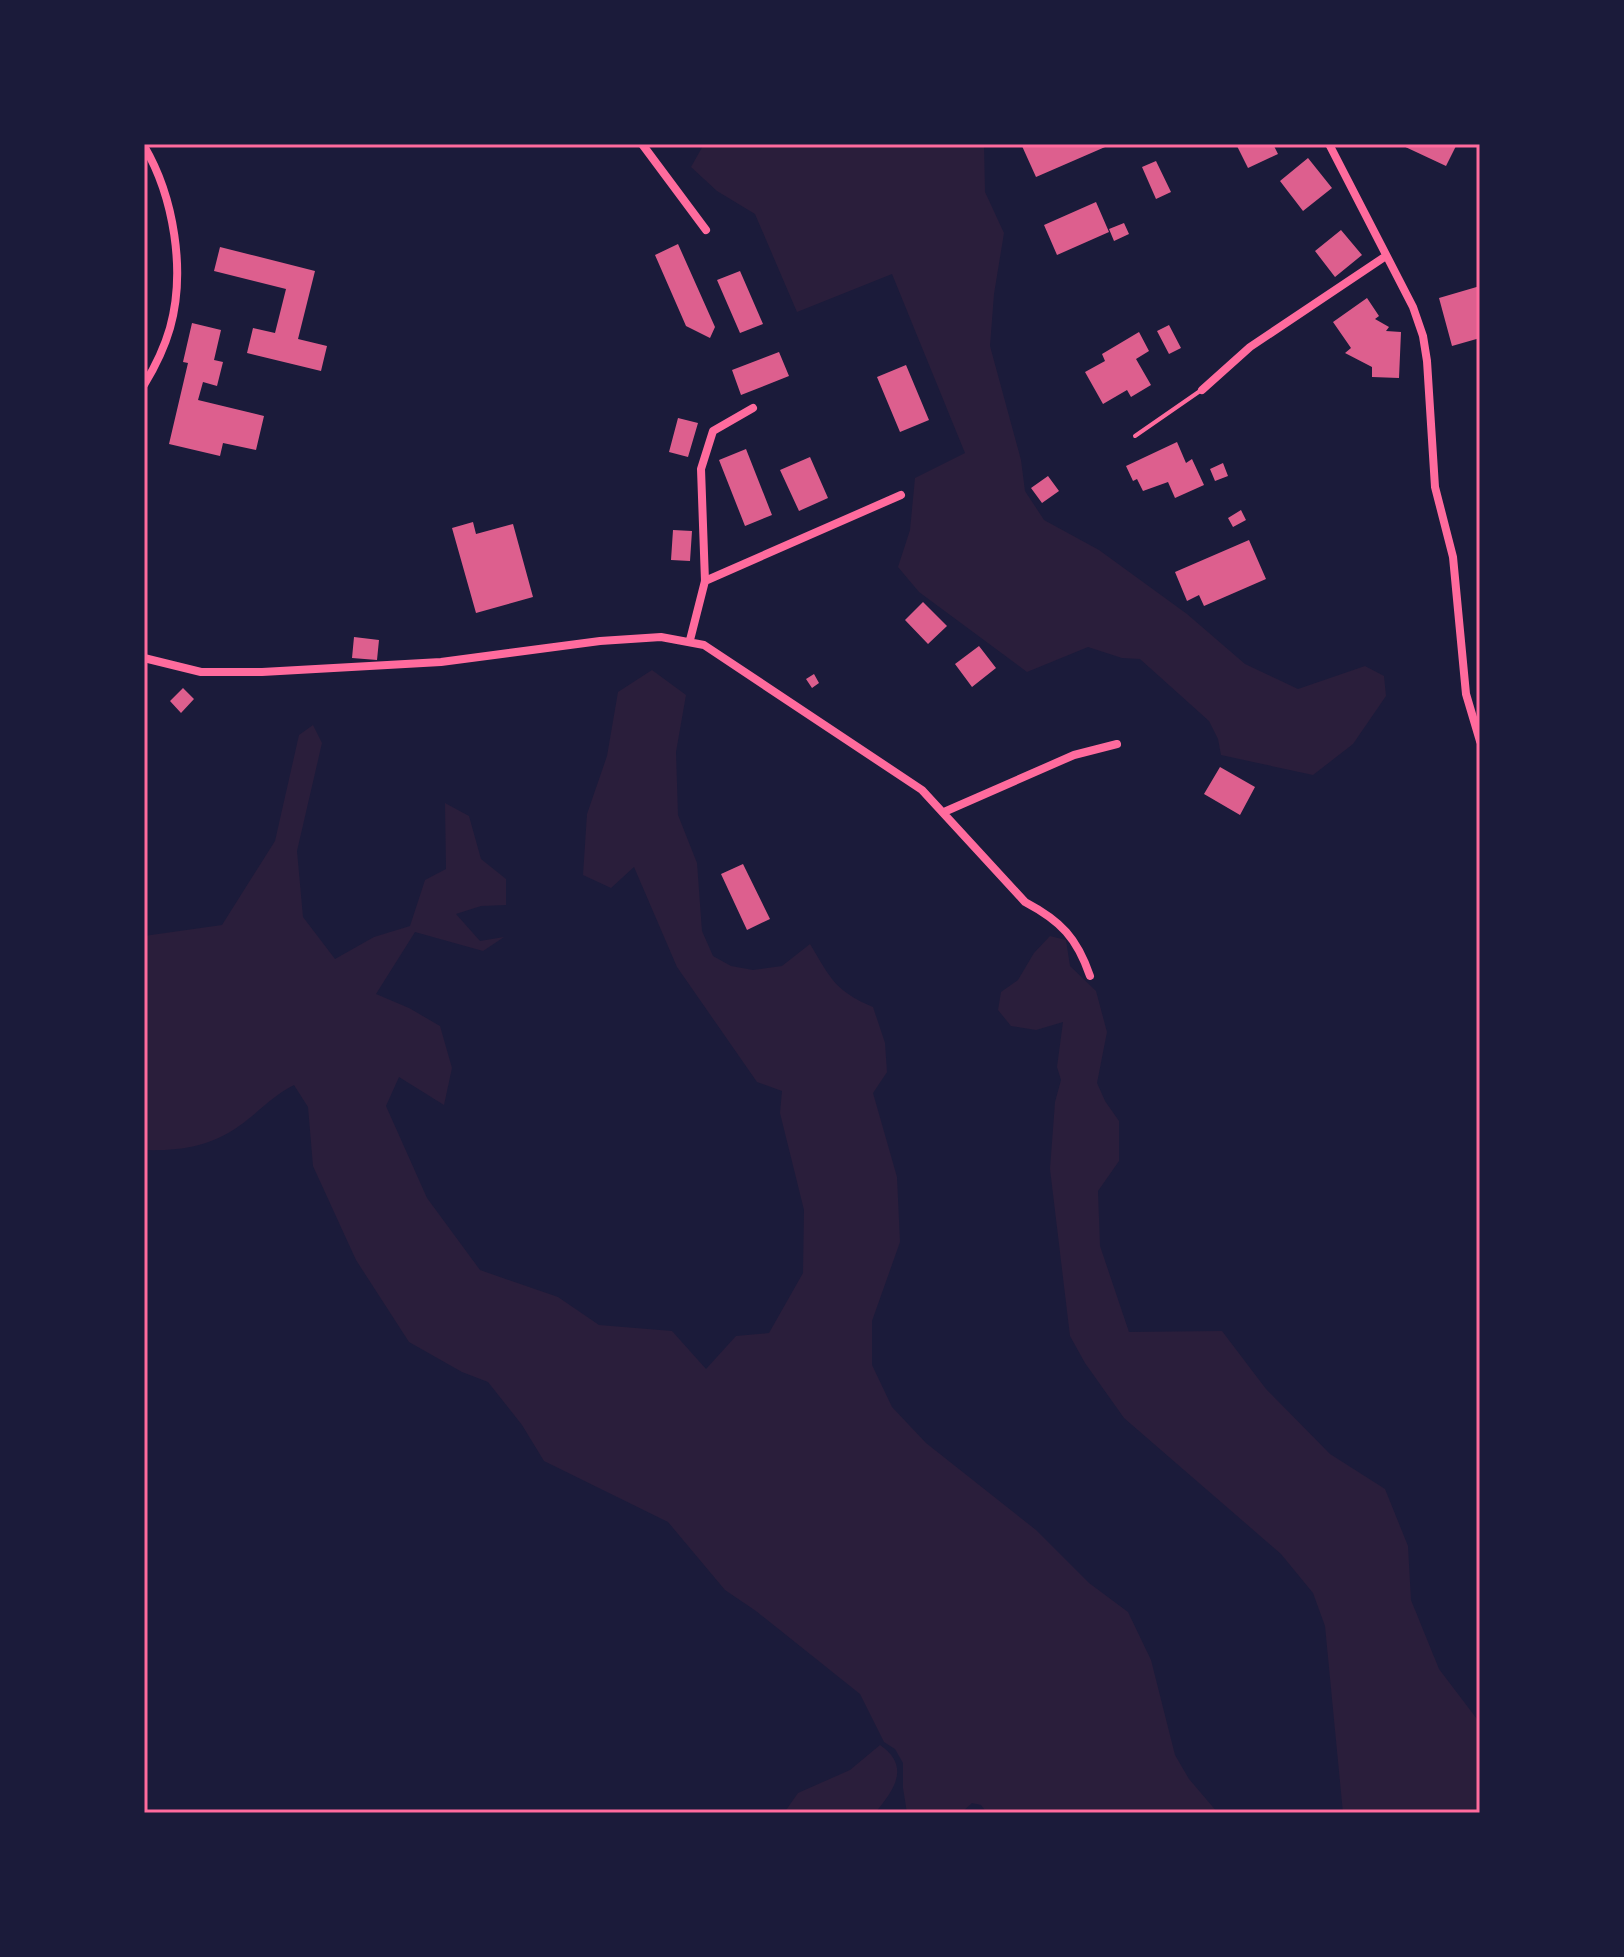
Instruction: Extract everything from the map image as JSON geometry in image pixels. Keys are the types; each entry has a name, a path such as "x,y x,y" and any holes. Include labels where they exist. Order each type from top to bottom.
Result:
{"street":[{"path":"642,144 706,230"},
{"path":"1329,144 1413,307 1423,336 1432,412 1435,487 1453,557 1466,694 1480,741"},
{"path":"144,146 168,208 176,272 170,330 144,385"},
{"path":"1202,390 1250,347 1386,256"},
{"path":"690,640 705,581 701,469 713,431 753,408"},
{"path":"705,581 901,495"},
{"path":"144,658 201,672 262,672 441,662 600,641 661,637 690,640 715,650 922,790 1025,902 1063,928 1082,951 1090,976"},
{"path":"944,812 1074,755 1117,744"}],"lane":[{"path":"1135,436 1202,390"}],"shaded area":[{"path":"704,144 984,144 985,192 1004,233 994,294 990,346 1021,460 1025,491 1044,520 1099,550 1187,614 1245,664 1298,689 1365,666 1384,676 1386,696 1353,744 1313,775 1221,755 1218,739 1209,721 1140,659 1122,658 1088,647 1027,672 919,592 898,567 910,530 915,478 965,453 892,274 797,312 755,214 717,191 691,167"},
{"path":"652,670 686,695 676,752 678,815 697,863 702,931 713,956 731,966 753,970 782,966 810,944 835,983 873,1007 885,1043 887,1072 873,1093 897,1177 900,1242 872,1321 872,1365 892,1407 926,1443 1036,1530 1089,1583 1128,1612 1151,1660 1175,1755 1189,1779 1218,1813 987,1813 981,1805 972,1803 961,1813 907,1813 903,1763 895,1749 884,1742 860,1694 725,1590 668,1522 544,1461 522,1425 488,1382 462,1372 409,1342 356,1260 313,1166 308,1107 294,1085 217,1139 170,1150 144,1150 144,936 222,925 275,841 299,735 313,725 322,743 297,851 303,917 335,959 374,937 410,926 425,880 446,869 445,803 469,816 481,859 506,879 506,905 481,906 456,914 480,941 504,937 483,951 415,932 376,994 440,1026 452,1068 444,1105 399,1077 386,1106 427,1198 480,1270 558,1297 599,1325 672,1331 706,1369 736,1336 769,1333 803,1273 804,1210 780,1113 782,1091 757,1082 677,967 634,867 611,888 583,875 587,814 607,756 618,692"},
{"path":"1050,936 1066,940 1070,966 1096,991 1107,1032 1097,1083 1119,1121 1119,1161 1098,1191 1100,1246 1129,1332 1222,1331 1266,1389 1330,1454 1385,1489 1408,1546 1411,1600 1439,1669 1480,1723 1480,1813 1343,1813 1325,1626 1313,1593 1281,1554 1124,1418 1070,1336 1050,1169 1055,1102 1061,1080 1057,1067 1063,1022 1036,1030 1011,1026 998,1010 1001,992 1018,980 1034,953"},
{"path":"880,1745 890,1753 897,1770 893,1788 875,1813 784,1813 798,1793 850,1770"}],"building":[{"path":"1112,144 1036,177 1022,146"},
{"path":"1236,144 1273,144 1278,154 1248,168"},
{"path":"1399,144 1457,144 1446,166"},
{"path":"1308,158 1332,188 1303,211 1280,181"},
{"path":"1156,161 1171,192 1156,199 1142,167"},
{"path":"1096,202 1109,232 1057,255 1044,225"},
{"path":"1124,223 1129,234 1114,241 1109,229"},
{"path":"1341,230 1362,255 1335,277 1315,251"},
{"path":"678,244 715,327 710,338 686,326 655,255"},
{"path":"220,247 315,271 298,339 327,346 321,371 247,353 253,328 275,333 286,289 214,271"},
{"path":"740,271 763,324 740,333 717,280"},
{"path":"1480,286 1480,338 1452,346 1439,298"},
{"path":"1367,298 1379,316 1375,319 1389,327 1386,331 1401,332 1399,378 1372,377 1372,367 1345,353 1351,348 1333,322"},
{"path":"192,323 221,330 214,360 223,362 217,386 203,382 198,400 264,416 256,450 223,443 220,456 169,444 188,363 183,362"},
{"path":"1169,325 1181,348 1169,354 1157,331"},
{"path":"1139,332 1149,351 1136,359 1151,385 1131,397 1127,390 1103,404 1085,372 1105,361 1102,354"},
{"path":"779,352 789,376 741,395 732,370"},
{"path":"906,365 929,420 900,432 877,377"},
{"path":"678,418 698,423 688,457 669,452"},
{"path":"1177,442 1186,463 1192,459 1204,485 1175,498 1168,482 1143,491 1137,479 1133,481 1126,466"},
{"path":"746,449 772,515 745,526 719,460"},
{"path":"810,457 828,498 799,511 780,470"},
{"path":"1223,463 1228,476 1215,481 1210,469"},
{"path":"1048,476 1059,491 1042,503 1031,488"},
{"path":"1241,510 1246,520 1233,527 1228,518"},
{"path":"473,522 476,534 513,524 533,597 476,613 452,528"},
{"path":"673,530 692,531 690,561 671,560"},
{"path":"1249,540 1266,579 1204,606 1199,595 1187,601 1175,572"},
{"path":"923,602 947,626 928,644 905,620"},
{"path":"354,637 379,640 377,660 352,658"},
{"path":"979,646 996,668 972,687 955,664"},
{"path":"814,674 819,683 812,688 806,679"},
{"path":"183,688 194,699 181,713 170,701"},
{"path":"1220,767 1255,787 1240,815 1204,794"},
{"path":"743,864 770,919 747,930 721,874"}]}
